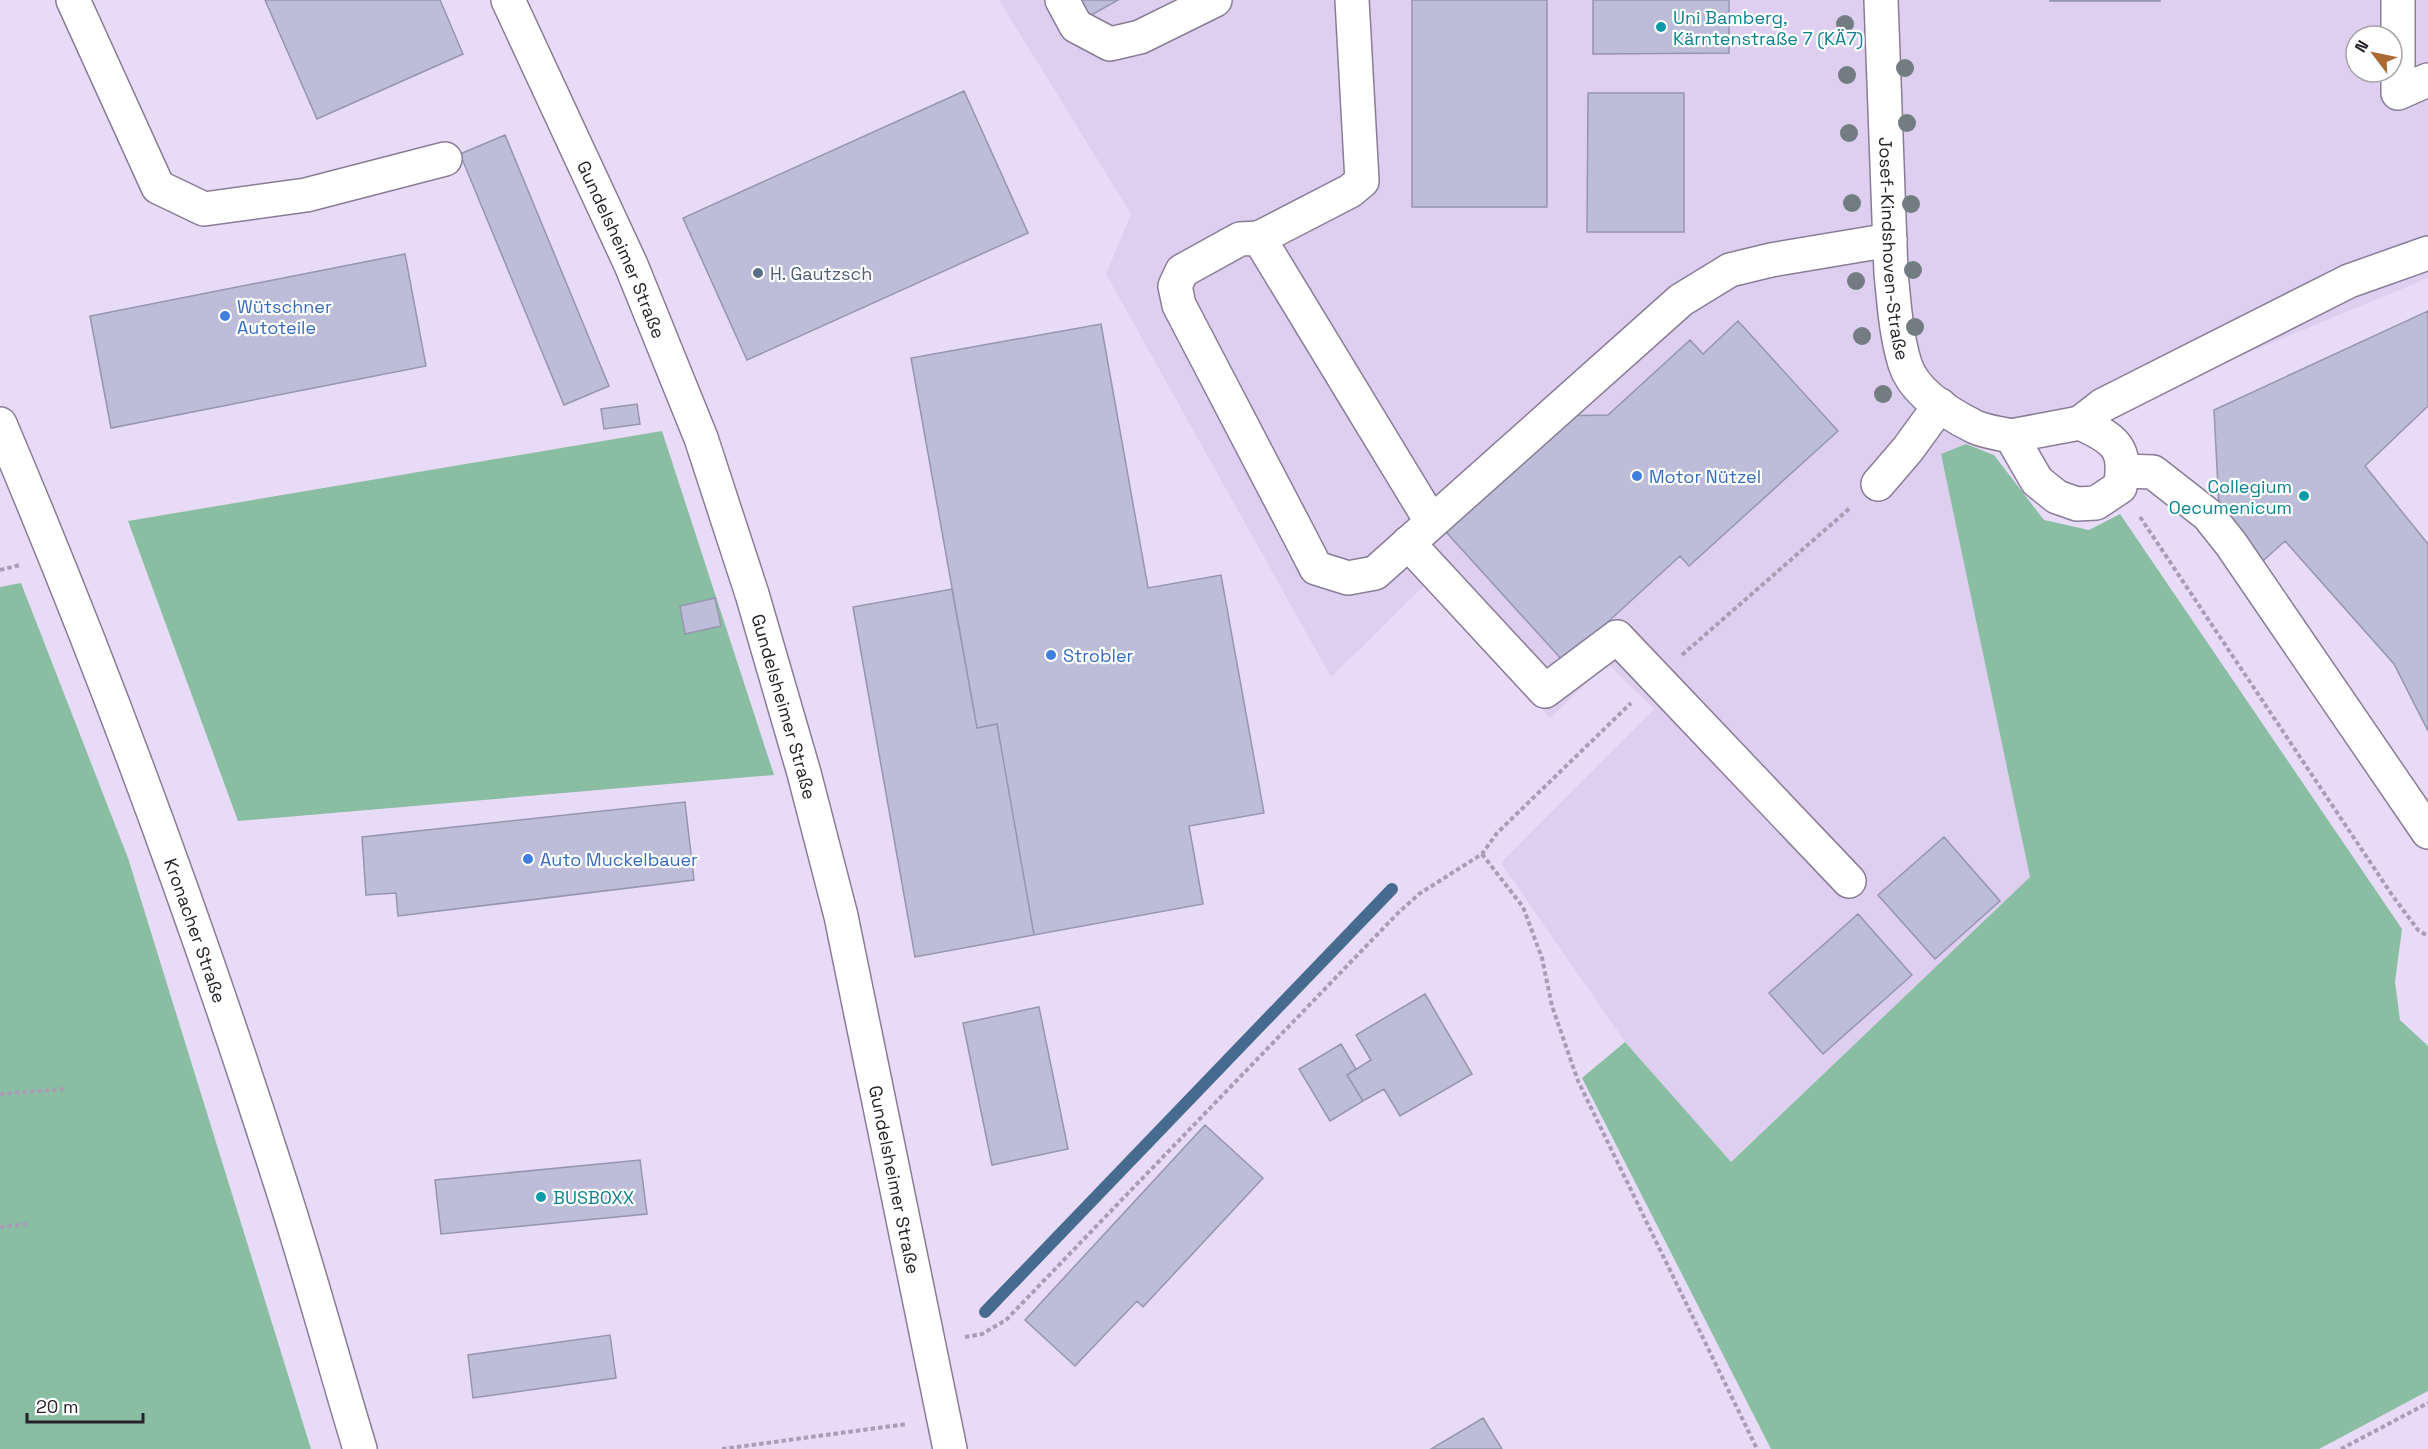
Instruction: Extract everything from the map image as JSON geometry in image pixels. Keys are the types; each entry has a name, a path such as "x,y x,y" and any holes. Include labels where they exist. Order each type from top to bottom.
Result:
{"street":[{"path":"73,0 158,187 204,209 306,195 445,159"},
{"name":"Gundelsheimer Straße","path":"508,0 631,265 701,438 749,584 804,773 841,916 947,1434"},
{"path":"1062,0 1076,26 1110,44 1140,37 1215,0"},
{"path":"1352,0 1362,181 1350,191 1260,238 1240,239 1182,272 1175,286 1179,305 1316,568 1348,578 1375,573 1681,300 1730,270 1771,260 1890,240"},
{"name":"Josef-Kindshoven-Straße","path":"1881,0 1890,240 1895,311 1905,365 1922,390 1940,405 1977,428 2011,436 2080,423"},
{"path":"2398,0 2398,93 2428,80"},
{"path":"1260,238 1420,532 1545,691 1617,637 1849,881"},
{"path":"2121,479 2123,458 2117,448 2102,433 2080,423 2103,405 2349,280 2428,253"},
{"path":"1878,484 1908,449 1940,405"},
{"name":"Kronacher Straße","path":"0,424 56,556 165,843 278,1173 360,1449"},
{"path":"2011,436 2037,481 2056,497 2077,504 2096,503 2121,479 2153,472 2208,515 2231,544 2428,832"}],"path":[{"path":"2121,479 2392,895 2418,930 2428,936"},
{"path":"0,570 8,568"},
{"path":"929,1342 982,1334 1006,1320 1397,914 1419,894 1482,854 1523,907 1542,958 1552,1006 1578,1081 1757,1449"},
{"path":"0,1094 64,1089"},
{"path":"0,1227 29,1224"},
{"path":"2341,1449 2428,1403"},
{"path":"722,1449 947,1434"}],"shaded area":[{"path":"999,0 2428,0 2428,278 2118,407 1966,444 1941,454 2030,877 1730,1162 1625,1042 1501,863 1654,709 1607,663 1550,718 1427,583 1331,677 1106,274 1131,214"}],"green space":[{"path":"662,431 774,775 238,821 128,521"},
{"path":"1966,444 1994,455 2044,520 2089,530 2120,514 2402,929 2395,982 2400,1020 2428,1046 2428,1391 2319,1449 1771,1449 1582,1078 1625,1042 1731,1162 2030,877 1941,454"},
{"path":"21,583 128,858 311,1449 0,1449 0,587"}],"building":[{"path":"265,0 440,0 463,54 317,119"},
{"path":"1079,0 1118,0 1088,17"},
{"path":"1412,0 1547,0 1547,207 1412,207"},
{"name":"Uni Bamberg, Kärntenstraße 7 (KÄ7)","path":"1593,0 1729,0 1729,53 1593,54"},
{"path":"2050,0 2160,1 2050,1"},
{"path":"964,91 1028,233 747,360 683,218"},
{"path":"1588,93 1684,93 1684,232 1587,232"},
{"path":"505,135 609,386 564,405 460,154"},
{"path":"405,254 426,366 111,428 90,316"},
{"name":"Collegium Oecumenicum","path":"2428,311 2428,406 2365,466 2428,544 2428,731 2394,664 2285,541 2253,570 2220,526 2214,410"},
{"name":"Motor Nützel","path":"1738,321 1838,431 1689,566 1680,556 1564,662 1437,522 1553,416 1608,415 1690,340 1703,354"},
{"path":"1101,324 1148,588 1221,575 1264,813 1189,826 1203,904 1034,935 997,724 977,728 911,358"},
{"path":"637,404 640,424 604,429 601,409"},
{"path":"952,589 977,728 997,724 1034,935 915,957 853,607"},
{"path":"715,598 721,626 685,634 680,606"},
{"name":"Auto Muckelbauer","path":"685,802 694,880 398,916 396,893 366,895 362,837"},
{"path":"1944,837 2000,901 1935,959 1878,895"},
{"path":"1858,914 1912,975 1823,1054 1769,993"},
{"path":"1425,994 1472,1074 1400,1116 1384,1089 1363,1101 1347,1075 1371,1060 1356,1035"},
{"path":"1039,1007 1068,1149 992,1165 963,1023"},
{"path":"1341,1044 1356,1069 1347,1075 1363,1101 1330,1121 1299,1069"},
{"path":"1205,1125 1263,1178 1143,1307 1137,1301 1075,1366 1025,1320"},
{"name":"BUSBOXX","path":"640,1160 647,1214 441,1234 435,1180"},
{"path":"610,1335 616,1378 473,1398 468,1355"},
{"path":"1483,1418 1502,1449 1431,1449"}],"waterway":[{"path":"985,1312 1392,889"}],"place":[{"name":"Uni Bamberg, Kärntenstraße 7 (KÄ7)","path":"1661,27"},
{"name":"H. Gautzsch","path":"758,273"},
{"name":"Wütschner Autoteile","path":"225,316"},
{"name":"Motor Nützel","path":"1637,476"},
{"name":"Collegium Oecumenicum","path":"2304,496"},
{"name":"Strobler","path":"1051,655"},
{"name":"Auto Muckelbauer","path":"528,859"},
{"name":"BUSBOXX","path":"541,1197"}]}
